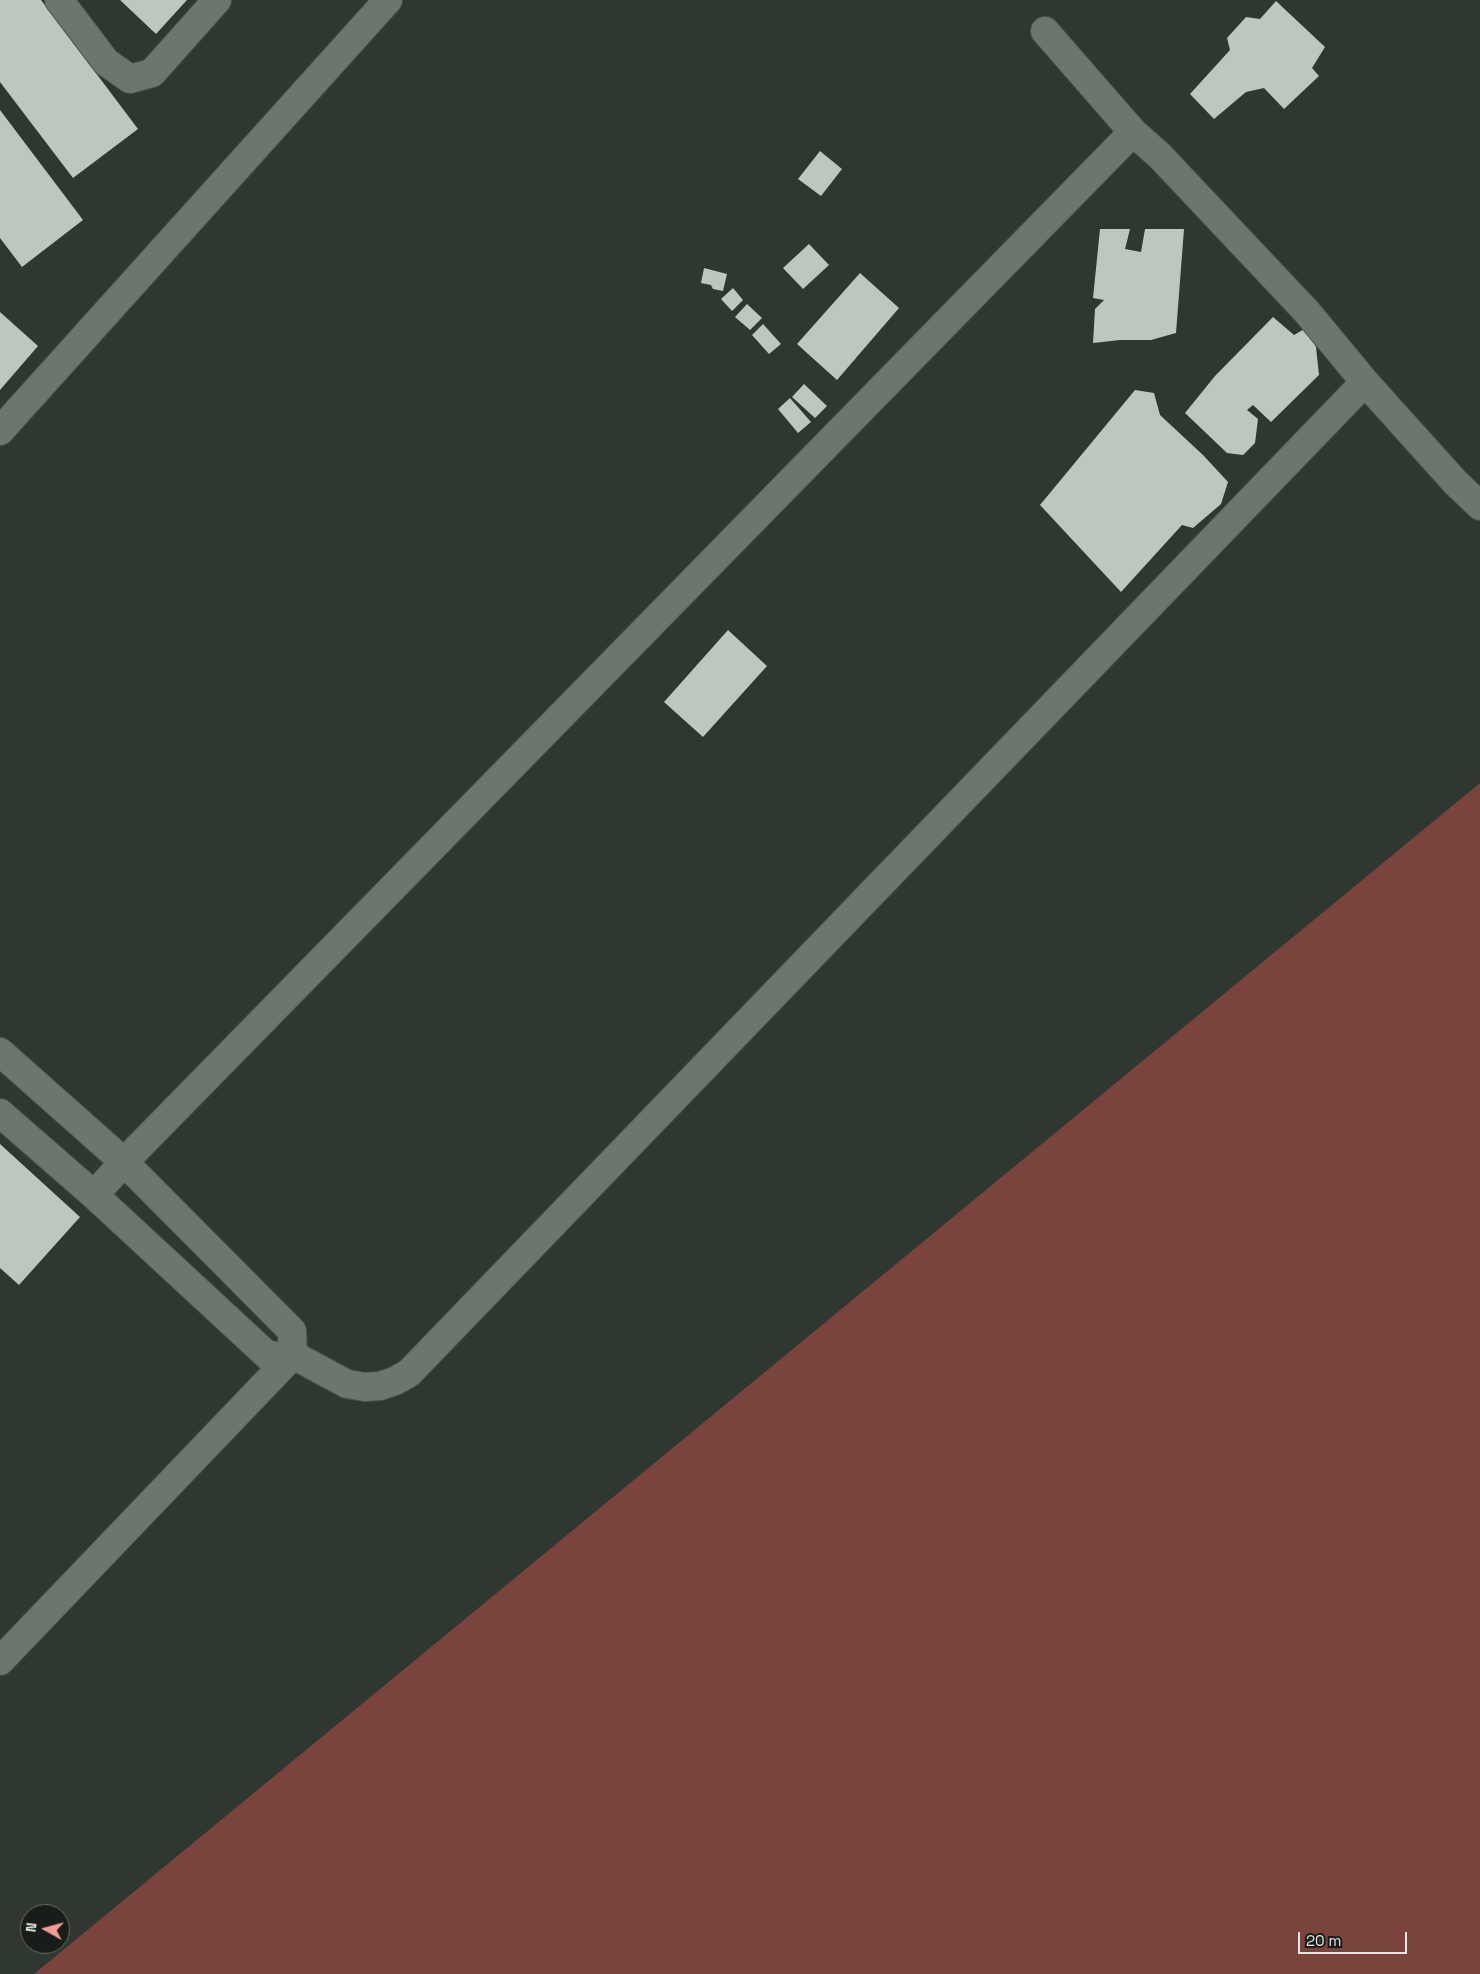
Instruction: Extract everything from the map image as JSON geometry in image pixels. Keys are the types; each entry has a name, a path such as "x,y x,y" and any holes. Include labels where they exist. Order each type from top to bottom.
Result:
{"street":[{"path":"59,0 106,62 130,79 152,72 217,0"},
{"path":"0,432 388,0"},
{"path":"1045,31 1133,132 1160,156 1307,312 1365,382 1455,482 1480,506"},
{"path":"94,1195 124,1162 1133,132"},
{"path":"0,1113 94,1195 268,1356 293,1355 331,1377 347,1384 365,1388 395,1381 409,1373 1365,382"},
{"path":"0,1052 124,1162 292,1330 293,1355 0,1661"}],"shaded area":[{"path":"1480,783 1480,1974 34,1974 58,1954 70,1954 70,1944"}],"building":[{"path":"0,0 41,0 138,129 73,178 0,82"},
{"path":"120,0 187,0 156,34"},
{"path":"1276,1 1325,47 1312,68 1319,76 1284,109 1264,88 1246,92 1214,119 1190,94 1230,50 1227,38 1246,17 1260,19"},
{"path":"0,110 83,220 22,267 0,238"},
{"path":"820,151 842,169 821,196 798,179"},
{"path":"1100,229 1130,229 1125,249 1141,252 1145,229 1184,229 1176,333 1151,340 1120,340 1093,343 1095,309 1104,300 1093,298"},
{"path":"809,244 829,265 803,289 783,268"},
{"path":"704,268 727,274 723,291 713,289 711,285 701,283"},
{"path":"860,273 899,308 837,380 797,344"},
{"path":"733,288 743,300 732,311 721,299"},
{"path":"747,304 762,318 750,330 735,317"},
{"path":"0,312 38,346 0,390"},
{"path":"1273,317 1294,335 1306,328 1316,347 1319,375 1271,422 1253,405 1247,410 1258,419 1255,443 1243,455 1227,453 1185,413 1215,376"},
{"path":"763,324 781,344 769,354 752,335"},
{"path":"804,384 827,406 815,418 792,397"},
{"path":"1135,390 1154,393 1160,415 1203,455 1228,482 1221,504 1193,528 1182,525 1121,592 1040,505"},
{"path":"790,398 811,422 798,433 778,409"},
{"path":"728,630 767,666 703,737 664,702"},
{"path":"0,1144 80,1217 19,1285 0,1268"}]}
